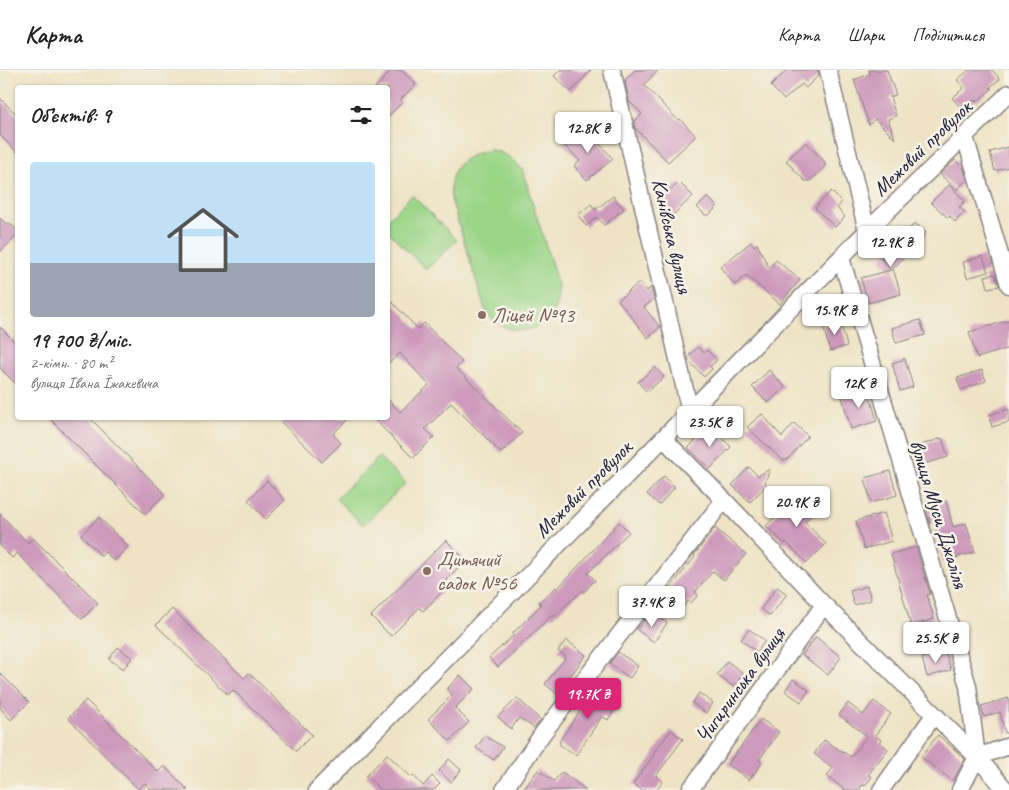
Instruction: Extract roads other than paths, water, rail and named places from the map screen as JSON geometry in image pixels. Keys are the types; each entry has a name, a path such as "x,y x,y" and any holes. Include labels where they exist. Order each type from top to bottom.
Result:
{"street":[{"name":"Канівська вулиця","path":"612,70 690,412"},
{"path":"828,70 867,231"},
{"name":"Межовий провулок","path":"317,790 840,258 1009,93"},
{"path":"965,138 1009,284"},
{"name":"вулиця Муси Джаліля","path":"840,258 968,686 976,756"},
{"path":"664,439 824,606 976,756 1006,790"},
{"path":"504,790 543,733 724,500"},
{"name":"Чигиринська вулиця","path":"690,790 824,606"},
{"path":"881,790 934,716"},
{"path":"960,790 976,756 1009,746"}],"place":[{"name":"Ліцей №93","path":"482,315"},
{"name":"Дитячий садок №56","path":"427,571"}]}
